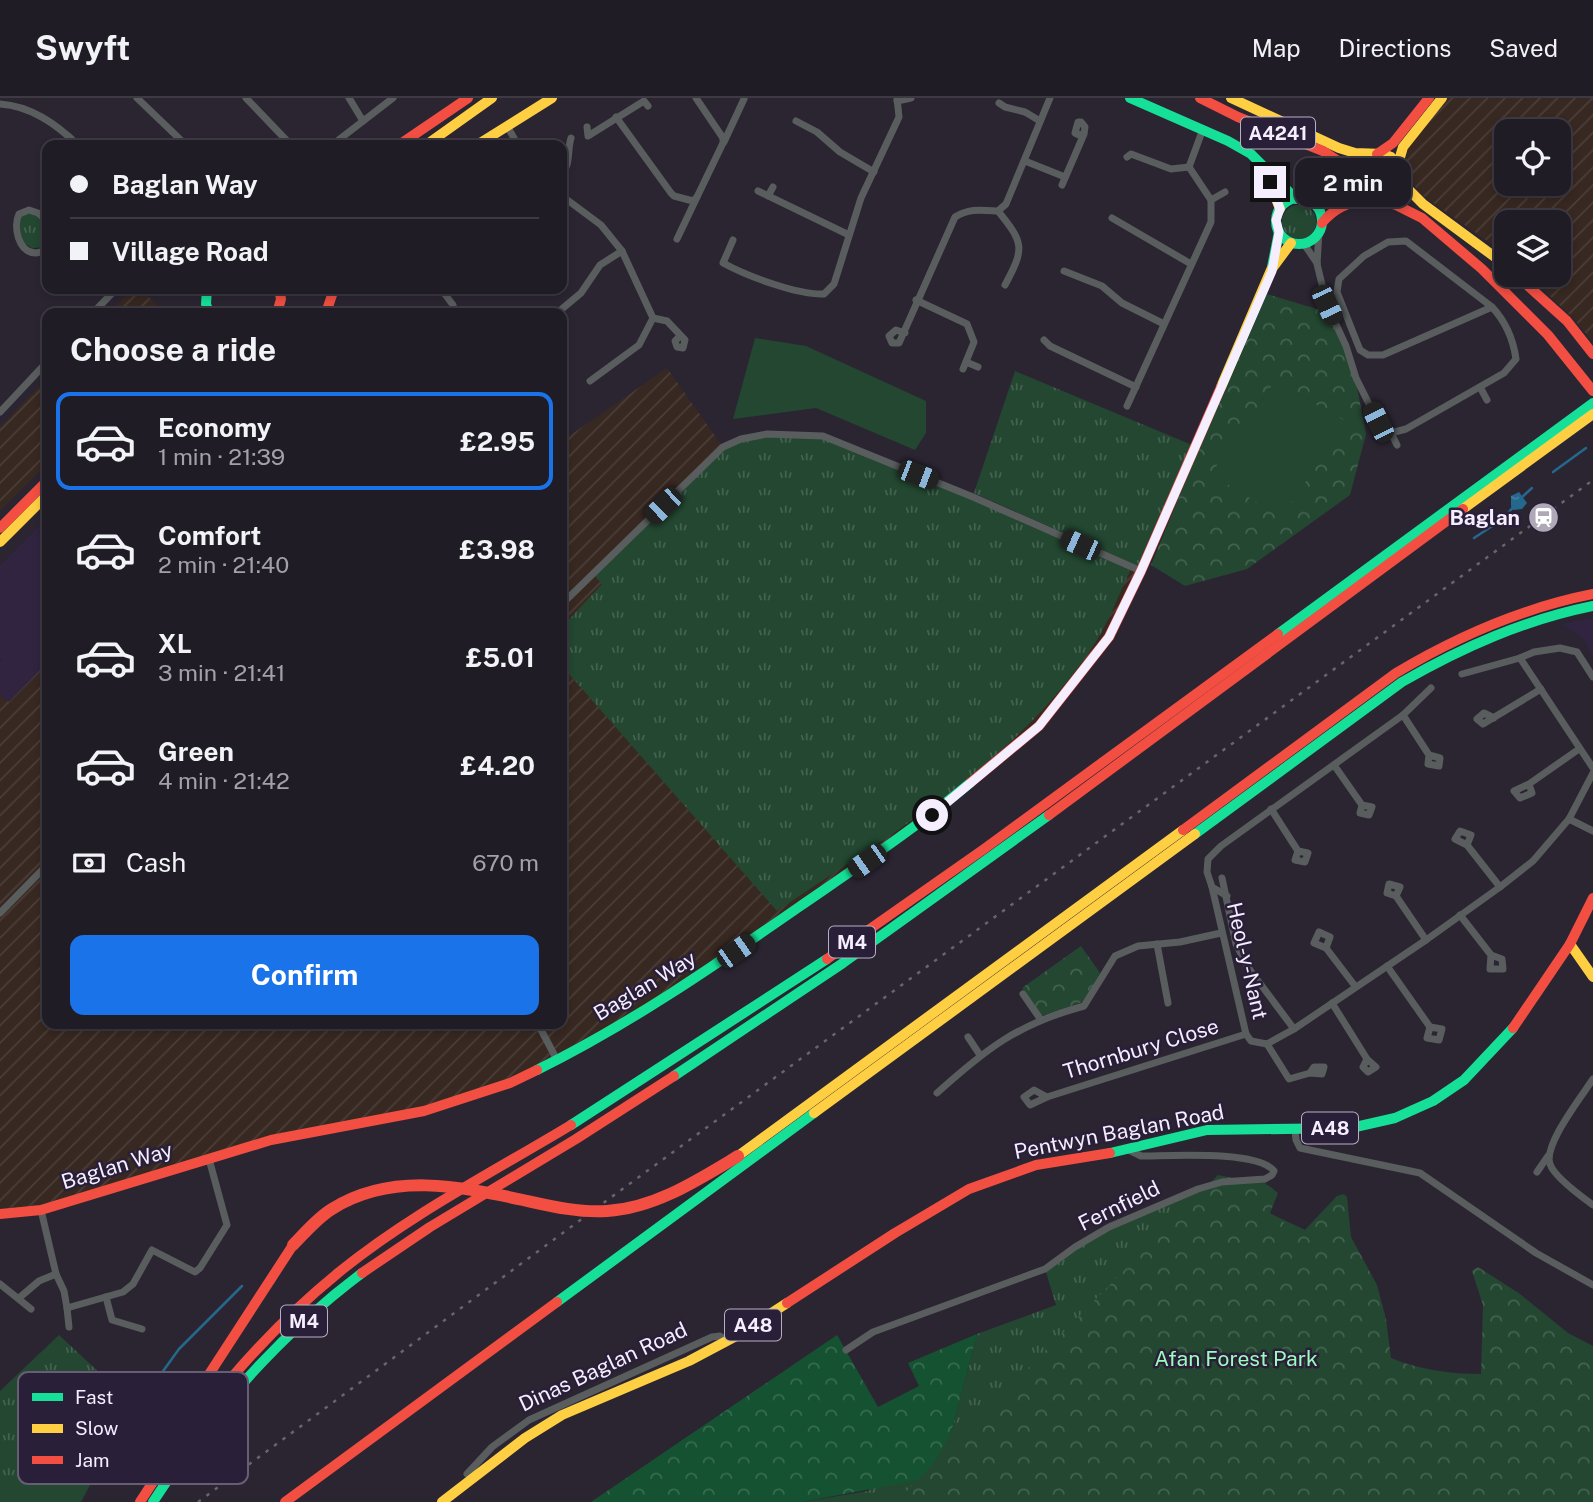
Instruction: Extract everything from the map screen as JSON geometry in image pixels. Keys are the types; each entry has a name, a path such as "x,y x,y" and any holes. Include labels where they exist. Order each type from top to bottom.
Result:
{"main road":[{"path":"406,140 468,98"},
{"path":"433,140 492,98"},
{"path":"485,140 552,98"},
{"path":"1130,98 1251,154 1296,199"},
{"name":"A4241","path":"1200,98 1238,117 1323,151 1342,162 1353,177 1357,191 1372,200"},
{"name":"A4241","path":"1231,98 1332,145 1355,153 1388,155 1398,164"},
{"path":"1377,154 1396,139 1429,98"},
{"path":"1442,98 1403,147 1398,164 1401,178 1411,193 1428,208 1494,255"},
{"path":"1264,168 1280,209"},
{"path":"1353,177 1340,194 1310,202 1296,199 1289,201 1280,209 1276,220 1279,232 1297,243 1310,241 1336,208 1356,200 1396,205 1422,218 1482,269 1548,334 1592,389"},
{"path":"1372,200 1393,194 1399,187 1401,178"},
{"path":"1310,202 1319,211 1320,228"},
{"name":"Baglan Way","path":"0,1214 41,1210 209,1158 283,1138 424,1111 510,1083 632,1019 714,967 932,815 1039,726 1109,637 1141,571 1272,271 1279,232"},
{"name":"Baglan Way","path":"1272,271 1297,243"},
{"path":"1529,287 1567,321 1593,354"},
{"name":"M4","path":"235,1372 279,1325 338,1272 414,1220 722,1029 885,919 1593,403"},
{"name":"M4","path":"248,1375 279,1343 348,1283 421,1233 654,1089 881,937 1593,414"},
{"path":"0,528 42,486"},
{"path":"0,542 42,500"},
{"name":"M4","path":"211,1372 293,1245 332,1209 353,1198 401,1185 465,1187 544,1205 587,1211 617,1210 651,1202 679,1190 738,1156 1396,673 1440,647 1483,627 1537,607 1593,594"},
{"path":"285,1502 1402,682 1442,657 1505,629 1535,618 1593,606"},
{"name":"Pentwyn Baglan Road","path":"727,1341 969,1189 1036,1165 1128,1150 1207,1130 1350,1128 1395,1118 1433,1101 1464,1080 1509,1034 1570,944 1593,898"},
{"path":"1570,944 1593,977"},
{"name":"Dinas Baglan Road","path":"442,1502 525,1438 562,1415 689,1361 727,1341"},
{"name":"M4","path":"140,1502 149,1484"},
{"name":"M4","path":"140,1502 152,1484"},
{"name":"M4","path":"153,1502 165,1484"}],"street":[{"path":"137,98 181,140"},
{"path":"246,98 286,140"},
{"path":"349,98 363,121"},
{"path":"338,140 393,98"},
{"path":"696,98 723,138 723,143"},
{"path":"733,240 723,263 798,292 809,295 824,294 834,284 861,198 899,117 897,100 911,98"},
{"path":"998,212 1006,204 1050,98"},
{"path":"677,239 744,99"},
{"path":"587,127 588,135 644,101 648,106"},
{"path":"999,103 1026,112 1040,121"},
{"path":"0,104 11,105 39,116 72,140"},
{"path":"616,117 671,193 693,201 698,197"},
{"path":"796,121 817,132 840,152 874,172"},
{"path":"507,126 515,140"},
{"path":"1189,167 1203,130"},
{"path":"1062,185 1084,134"},
{"path":"567,163 571,138"},
{"path":"1127,157 1131,154 1171,169 1189,167"},
{"path":"1025,161 1065,177"},
{"path":"1127,406 1211,222 1211,200 1189,167"},
{"path":"768,196 773,187"},
{"path":"758,191 849,235"},
{"path":"1211,200 1225,192"},
{"path":"567,204 601,225 622,251 653,318 639,345 590,382"},
{"path":"905,333 916,300 955,217 964,211 974,209 998,212 1016,233 1020,243 1019,254 1006,282 998,275"},
{"path":"42,217 29,210 19,214 16,220 19,237 26,249 36,253 42,251"},
{"path":"1112,218 1191,264"},
{"path":"1320,228 1317,264 1327,305 1346,346 1356,378 1378,422 1391,433 1397,445"},
{"path":"1391,433 1406,429 1504,373 1516,359 1514,345 1504,320 1492,307 1406,241 1388,242 1340,276 1337,292 1360,350 1368,355 1382,355 1492,307"},
{"path":"1297,243 1317,264"},
{"path":"562,308 581,293 600,265 622,251"},
{"path":"1064,271 1102,286 1122,303 1164,324"},
{"path":"738,281 742,272"},
{"path":"98,308 111,294"},
{"path":"916,300 967,324 974,342 964,365 978,367"},
{"path":"653,318 667,321 680,336"},
{"path":"1044,340 1050,346 1136,387"},
{"path":"0,412 42,367"},
{"path":"1480,387 1487,400"},
{"path":"567,599 723,447 741,439 767,434 809,434 836,439 1141,571"},
{"path":"1462,674 1534,652 1560,648 1577,652 1593,677"},
{"path":"1520,658 1593,768"},
{"name":"Heol-y-Nant","path":"1249,1038 1220,933 1207,872 1208,859 1221,846 1271,809 1403,715 1431,688"},
{"path":"1494,718 1541,689"},
{"path":"1403,715 1429,755"},
{"path":"1529,784 1579,748"},
{"path":"1334,765 1362,805"},
{"path":"1268,1044 1426,940 1533,861 1569,819 1593,773"},
{"path":"1271,809 1297,850"},
{"path":"1569,819 1593,831"},
{"path":"1467,845 1500,887"},
{"path":"0,913 42,870"},
{"name":"Heol-y-Nant","path":"1222,878 1236,944 1247,966 1294,1029"},
{"name":"Heol-y-Nant","path":"1212,887 1227,896"},
{"path":"1396,896 1426,940"},
{"path":"1460,915 1491,955"},
{"path":"937,1094 980,1055 1020,1029 1084,1006 1115,956 1138,946 1180,942 1220,933"},
{"path":"1157,944 1168,1003"},
{"path":"1326,948 1354,986"},
{"path":"1387,966 1430,1027"},
{"path":"1156,992 1165,989"},
{"path":"1023,994 1041,1020"},
{"path":"1332,1003 1367,1059"},
{"path":"541,1029 557,1060"},
{"path":"968,1037 980,1055"},
{"path":"1249,1038 1268,1044 1289,1079 1310,1073"},
{"name":"Thornbury Close","path":"1047,1097 1249,1038"},
{"path":"1537,1172 1566,1119 1593,1079"},
{"path":"1295,1129 1300,1148 1420,1172 1536,1253 1593,1285"},
{"name":"Fernfield","path":"846,1350 873,1332 1045,1269 1074,1247 1129,1217 1198,1189 1222,1182 1265,1178 1274,1171 1262,1162 1245,1159 1142,1156 1128,1150"},
{"path":"1548,1156 1550,1168 1593,1205"},
{"path":"67,1308 123,1292 133,1284 152,1250 195,1272 200,1268 227,1225 209,1158"},
{"path":"41,1210 56,1274 64,1291 69,1326"},
{"path":"19,1298 39,1281 56,1274"},
{"path":"0,1284 31,1309"},
{"path":"106,1297 112,1320 142,1329"},
{"name":"Dinas Baglan Road","path":"467,1474 501,1439 538,1415 712,1337 720,1335 727,1341"}],"shaded area":[{"path":"1444,98 1593,98 1593,342 1541,287 1571,287 1571,210 1494,210 1494,246 1419,193 1403,167 1408,149"},
{"path":"127,294 146,294 160,308 114,308"},
{"path":"667,368 723,447 1141,571 1109,637 1039,726 932,815 714,966 557,1060 424,1111 320,1129 41,1210 0,1214 0,695 9,702 42,668 42,1029 567,1029 567,438"},
{"path":"42,383 42,469 0,511 0,427"},
{"path":"42,523 42,668 9,703 0,695 0,566"},
{"path":"1593,618 1593,657 1584,639 1562,624"}],"green space":[{"path":"1378,161 1389,166 1394,177 1389,188 1378,193 1367,188 1362,177 1367,166"},
{"path":"1299,205 1311,210 1316,222 1311,234 1299,239 1287,234 1282,222 1287,210"},
{"path":"34,212 42,220 42,247 32,248 24,243 18,225 22,216"},
{"path":"1267,294 1327,312 1344,345 1355,377 1366,434 1350,495 1247,569 1185,586 1151,565"},
{"path":"755,338 806,346 926,401 926,433 915,450 816,408 733,419"},
{"path":"1015,371 1192,445 1140,567 974,493"},
{"path":"1275,381 1347,422 1281,517 1211,474"},
{"path":"823,436 1132,567 1097,640 1066,683 1031,722 993,758 909,823 777,911 567,672 567,622 602,584 593,574 723,447 749,437"},
{"path":"1081,946 1100,973 1085,1001 1041,1016 1022,988"},
{"name":"Afan Forest Park","path":"1218,1175 1268,1185 1278,1193 1270,1213 1301,1234 1337,1196 1344,1194 1347,1197 1351,1237 1377,1285 1386,1319 1391,1358 1435,1370 1481,1374 1483,1305 1472,1271 1478,1267 1520,1294 1568,1333 1593,1346 1593,1502 896,1502"},
{"path":"1265,1179 1269,1213 1350,1251 1130,1502 802,1502 868,1491 951,1433 977,1334 1056,1305 1045,1269 1129,1217 1222,1182"},
{"path":"977,1334 951,1433 924,1479 802,1502 591,1502 837,1335 878,1407 919,1386 908,1363"},
{"path":"59,1335 99,1372 20,1372"},
{"path":"18,1374 18,1484 91,1484 81,1502 0,1502 0,1391"},
{"path":"22,1484 85,1484 75,1502 12,1502"}],"water":[{"path":"1519,492 1527,503 1522,509 1513,510 1511,496"}],"waterway":[{"path":"1553,472 1586,448"},
{"path":"1521,498 1532,488"},
{"path":"1474,538 1503,519 1514,506"},
{"path":"162,1372 179,1349 242,1286"}],"railway":[{"path":"248,1465 1593,480"},
{"path":"198,1502 222,1484"}],"traffic: fast":[{"path":"1130,98 1228,141 1251,154 1296,199"},
{"path":"1299,198 1315,205 1322,221 1315,237 1299,244 1283,237 1276,221 1283,205 1299,198"},
{"path":"1272,267 1279,232"},
{"path":"207,294 207,308"},
{"path":"1278,634 1593,403"},
{"path":"1195,834 1402,682 1494,636 1593,606"},
{"path":"537,1070 638,1014 703,972 886,847 970,783"},
{"path":"674,1076 843,963 1049,815"},
{"path":"571,1125 827,959"},
{"path":"1110,1153 1207,1130 1351,1128 1395,1118 1433,1101 1464,1080 1513,1028"},
{"path":"557,1302 814,1113"},
{"path":"248,1377 302,1323 362,1273"},
{"path":"153,1502 165,1484"}],"traffic: slow":[{"path":"433,140 492,98"},
{"path":"485,140 552,98"},
{"path":"1231,98 1339,148 1355,153 1391,157 1398,165 1409,190 1423,204 1494,256"},
{"path":"1398,164 1403,147 1442,98"},
{"path":"1265,170 1280,209"},
{"path":"1310,202 1340,194 1353,178"},
{"path":"1378,201 1393,194 1401,178"},
{"path":"1221,387 1271,270 1291,243"},
{"path":"1463,509 1593,414"},
{"path":"0,542 42,500"},
{"path":"738,1156 1183,830"},
{"path":"814,1113 1195,834"},
{"path":"1570,944 1593,977"},
{"path":"442,1502 525,1438 562,1415 689,1361 738,1335 787,1303"}],"traffic: jam":[{"path":"406,140 468,98"},
{"path":"1200,98 1238,117 1323,151 1347,167 1357,191 1362,196 1396,205 1422,218 1482,269 1548,335 1593,391"},
{"path":"1377,154 1393,143 1429,98"},
{"path":"1322,223 1342,206 1368,199"},
{"path":"1529,287 1567,321 1593,354"},
{"path":"278,308 280,294"},
{"path":"328,308 332,294"},
{"path":"970,783 1039,726 1109,637 1141,571 1221,387"},
{"path":"0,528 42,486"},
{"path":"1049,815 1463,509"},
{"path":"1183,830 1396,673 1491,625 1541,607 1593,594"},
{"path":"827,959 984,849 1278,634"},
{"path":"1513,1028 1570,944 1593,898"},
{"path":"0,1214 41,1210 271,1140 424,1111 510,1083 537,1070"},
{"path":"362,1273 430,1227 674,1076"},
{"path":"237,1372 281,1324 365,1252 452,1195 571,1125"},
{"path":"787,1303 969,1189 1036,1165 1110,1153"},
{"path":"293,1245 332,1209 355,1197 378,1190 401,1186 450,1187 565,1208 607,1211 659,1199 738,1156"},
{"path":"211,1372 293,1245"},
{"path":"285,1502 557,1302"},
{"path":"140,1502 152,1484"}],"place":[{"name":"Baglan","path":"1543,518"}],"route":[{"path":"932,815 1039,726 1109,637 1141,571 1272,271 1279,232 1276,220 1280,209 1270,182"}]}
